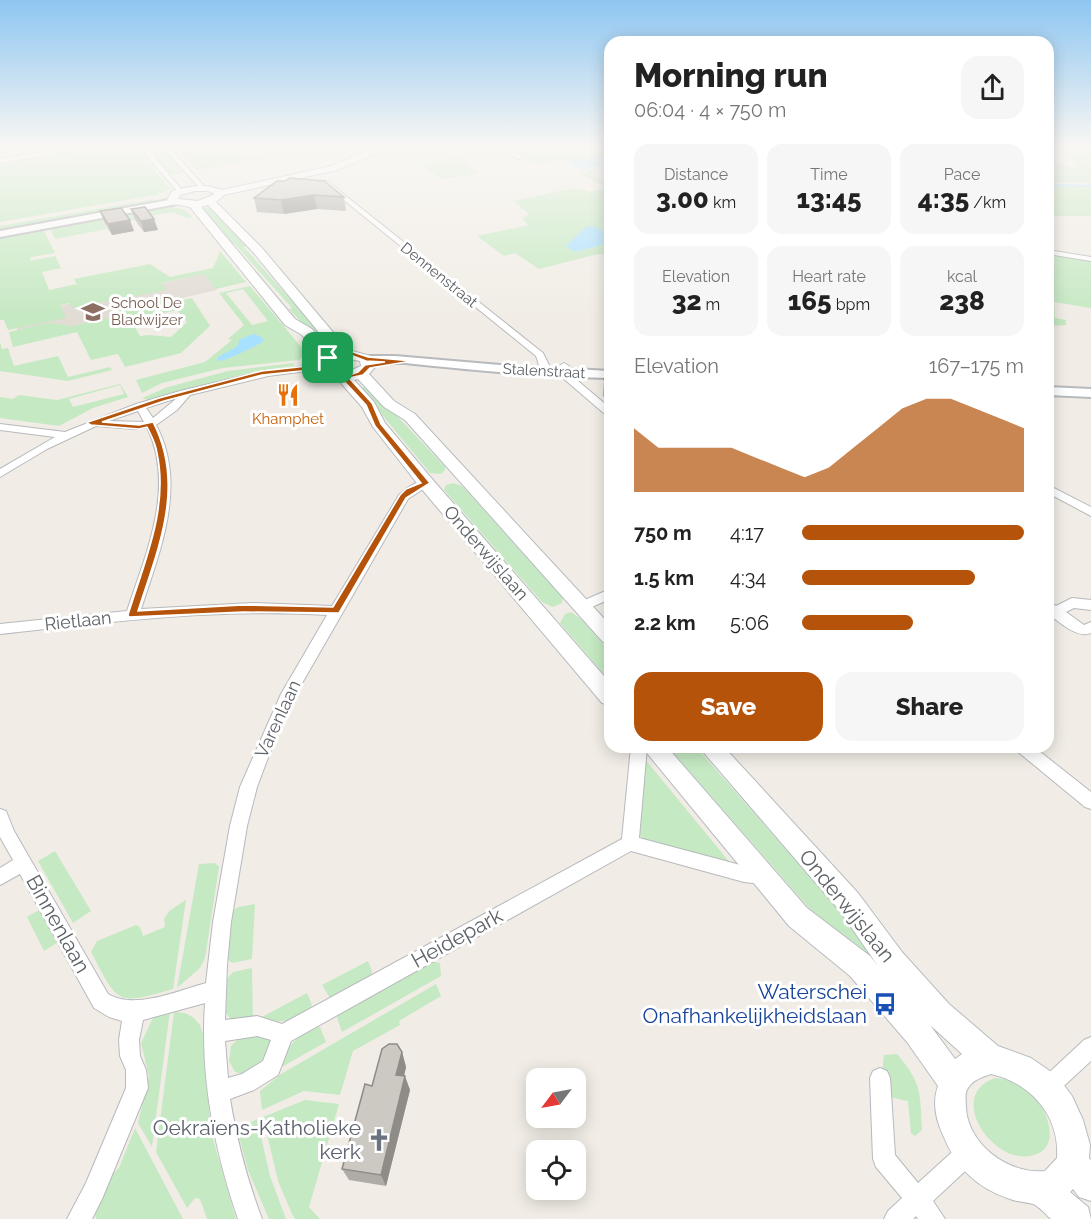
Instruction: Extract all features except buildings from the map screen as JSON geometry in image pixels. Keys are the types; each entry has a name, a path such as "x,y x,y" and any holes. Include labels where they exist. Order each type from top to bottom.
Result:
{"main road":[{"path":"194,204 200,203"},
{"path":"212,203 258,250 344,354"},
{"name":"Onderwijslaan","path":"194,204 290,322 307,332 324,363 324,374 329,376 360,369"},
{"path":"324,363 344,354 353,354 360,369"},
{"name":"Onderwijslaan","path":"360,369 369,405 378,424 604,690"},
{"name":"Onderwijslaan","path":"360,369 389,404 410,417 587,604 604,628"},
{"name":"Onderwijslaan","path":"658,753 798,917 860,966 917,1032 953,1081"},
{"name":"Onderwijslaan","path":"715,753 849,902 892,962 939,1014 991,1059 1010,1063 1020,1068 1047,1088 1064,1112 1074,1138 1082,1174 1066,1175 1055,1184 1041,1189"},
{"path":"991,1059 975,1061 962,1069 953,1081 949,1102 955,1127 969,1152 991,1174 1016,1187 1041,1189 1076,1219"}],"street":[{"path":"0,224 133,203"},
{"path":"0,234 144,203"},
{"name":"Dennenstraat","path":"351,203 540,355 543,369"},
{"path":"1054,253 1091,259"},
{"name":"Stalenstraat","path":"360,369 409,361 543,369 604,367"},
{"path":"0,474 63,435 140,406 268,372 324,363"},
{"path":"564,369 604,407"},
{"name":"Stalenstraat","path":"564,369 604,374"},
{"path":"1054,391 1091,393"},
{"path":"91,423 139,427 159,422 177,406 185,396 184,393"},
{"path":"1054,398 1091,400"},
{"path":"132,615 160,526 165,501 161,453 140,406"},
{"path":"0,427 63,435"},
{"name":"Varenlaan","path":"215,991 223,906 235,841 252,776 278,713 403,497 409,491 426,483"},
{"path":"1054,491 1091,512"},
{"path":"587,604 604,597"},
{"path":"1054,609 1072,603 1091,605"},
{"name":"Rietlaan","path":"0,629 132,615 243,609 336,611"},
{"path":"1054,611 1084,631 1091,627"},
{"path":"638,753 630,843 744,874 762,876"},
{"path":"1030,753 1091,802"},
{"name":"Binnenlaan","path":"0,816 2,824 101,1001 116,1010 134,1012"},
{"name":"Heidepark","path":"283,1034 630,843"},
{"path":"0,878 24,863"},
{"path":"79,1219 94,1191 136,1089 136,1070 129,1048 134,1012 215,991 218,1092 226,1146 239,1192 250,1219"},
{"path":"215,1032 257,1026 283,1034 271,1068 247,1083 218,1092"},
{"path":"1047,1088 1091,1047"},
{"path":"880,1078 884,1159 933,1219"},
{"path":"896,1219 969,1152"}],"shaded area":[{"name":"School De Bladwijzer","path":"204,274 217,290 169,301 174,308 22,342 12,316"}],"green space":[{"path":"0,203 110,203 0,222"},
{"path":"132,203 143,203 100,211 154,204 0,232 0,226"},
{"path":"516,203 604,203 604,232 597,227 575,252 604,245 604,254 539,269 515,253 504,256 477,236 529,225 522,219 529,214"},
{"path":"1054,203 1091,203 1091,216 1054,216"},
{"path":"160,205 184,209 192,217 187,218 171,212 128,221 125,218 103,222 107,229 55,239 49,226"},
{"path":"212,207 247,246 244,247 306,317 309,316 331,343 323,345 289,309 292,308 234,243 201,209"},
{"path":"37,228 43,229 55,253 31,257 30,261 55,256 61,268 42,272 49,290 77,284 74,279 150,264 170,277 213,268 220,251 246,282 216,289 204,274 161,283 166,290 72,308 70,303 60,305 66,318 8,330 4,320 0,320 0,235"},
{"path":"1056,255 1091,261 1091,308 1054,302 1054,258"},
{"path":"250,286 307,354 299,360 223,368 162,383 142,393 136,380 205,362 232,340 228,339 244,325 219,293","holes":["243,289 268,321 252,325 226,293"]},
{"path":"192,298 210,326 181,353 125,367 118,354 91,360 77,332 13,347 9,332 48,323 68,327 118,316 115,310 161,300 164,304","holes":["177,310 187,322 171,337 140,336 131,321"]},
{"path":"1054,302 1055,318 1066,320 1066,325 1054,326"},
{"path":"0,342 2,349 8,348 14,366 58,356 68,377 110,367 112,370 68,381 0,371"},
{"path":"294,363 294,366 256,371 148,400 142,398 168,387 228,371"},
{"path":"120,384 128,397 93,408 59,426 0,418 0,397 13,399 19,395 57,400","holes":["120,385 124,394 73,407 69,399"]},
{"path":"369,386 445,467 441,474 430,473 360,388"},
{"path":"453,483 462,486 563,598 562,603 553,607 542,602 444,490 446,485"},
{"path":"571,612 581,619 604,645 604,674 560,623 565,614"},
{"path":"673,753 701,753 930,1014 818,918"},
{"path":"644,758 732,865 646,843 636,830"},
{"path":"55,851 91,911 73,923 38,861"},
{"path":"215,863 219,867 205,958 200,968 177,988 199,864"},
{"path":"186,900 173,989 140,998 120,996 107,982 91,952 97,941 136,925 140,927 143,936 165,927 164,919 169,911"},
{"path":"255,904 252,959 232,963 228,960 231,912 238,907"},
{"path":"39,910 57,943 44,951 27,917"},
{"path":"368,961 372,971 371,977 330,998 322,985"},
{"path":"432,961 440,963 441,976 342,1032 337,1018 338,1014"},
{"path":"252,968 253,1020 233,1022 226,1013 227,979 233,972"},
{"path":"436,984 441,996 399,1021 400,1025 353,1051 340,1095 304,1091 262,1110 260,1091 281,1074"},
{"path":"307,993 312,1005 303,1016 288,1021 258,1019"},
{"path":"170,1011 152,1147 138,1123 149,1076 141,1043 154,1016"},
{"path":"174,1012 185,1013 194,1018 200,1025 204,1037 206,1083 213,1139 236,1219 207,1219 200,1199 195,1198 187,1208 156,1152"},
{"path":"314,1027 320,1027 326,1042 278,1069 292,1044"},
{"path":"242,1035 267,1036 271,1043 269,1057 246,1075 235,1072 229,1061 231,1046"},
{"path":"897,1054 911,1073 918,1089 922,1130 915,1136 911,1133 908,1101 889,1097 882,1074 884,1055"},
{"path":"995,1078 1024,1087 1042,1107 1050,1134 1049,1142 1037,1154 1022,1156 1006,1152 992,1142 982,1129 975,1114 974,1100 980,1087"},
{"path":"305,1100 339,1104 309,1207 320,1219 295,1219 292,1214 278,1181 263,1117"},
{"path":"257,1119 270,1176 286,1219 269,1219 248,1170 237,1129"},
{"path":"135,1128 183,1219 96,1219 94,1206 105,1180 119,1168"}],"water":[{"path":"587,226 597,227 604,232 604,245 575,252 566,246"},
{"path":"253,334 260,336 264,341 248,350 217,361 218,357 238,346 239,340"}],"place":[{"name":"School De Bladwijzer","path":"93,312"},
{"name":"Khamphet","path":"288,395"},
{"name":"Waterschei Onafhankelijkheidslaan","path":"885,1004"},
{"name":"Oekraïens-Katholieke kerk","path":"379,1140"}],"route":[{"path":"353,354 366,359 409,361 368,367 360,373 344,378 369,405 378,424 426,483 409,491 403,497 336,611 243,609 132,615 160,526 165,501 164,466 159,442 150,424 139,427 91,423 162,399 262,373 320,367 322,362 328,358 353,354"}]}
